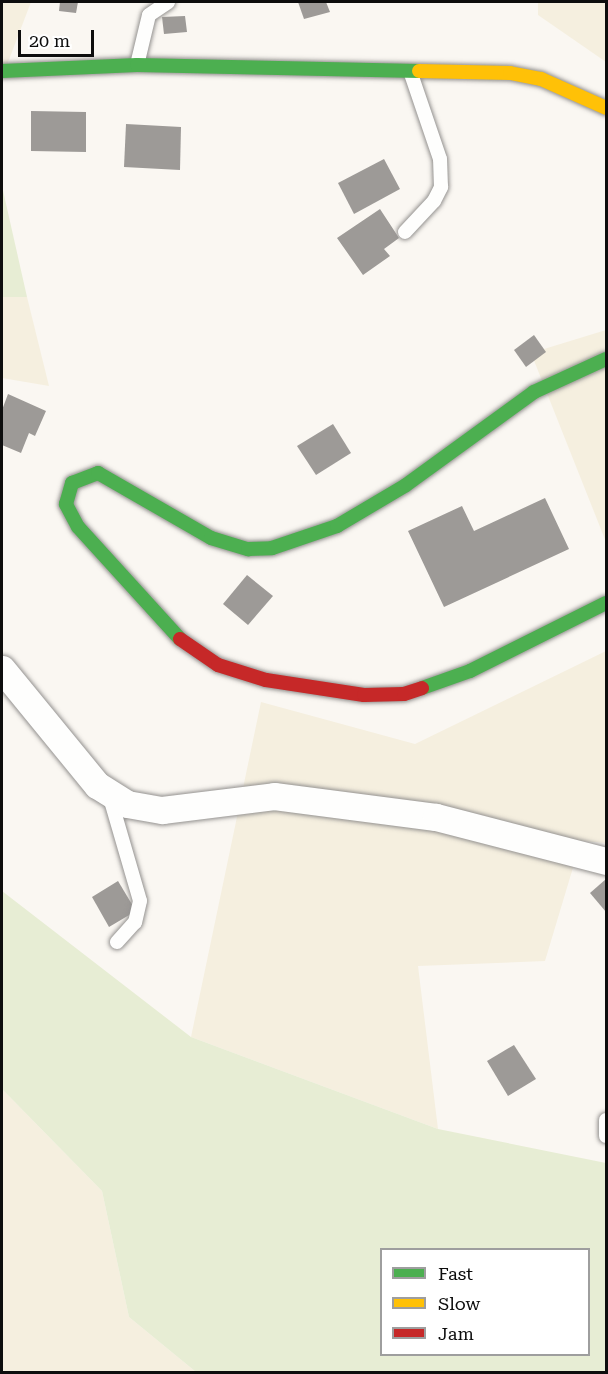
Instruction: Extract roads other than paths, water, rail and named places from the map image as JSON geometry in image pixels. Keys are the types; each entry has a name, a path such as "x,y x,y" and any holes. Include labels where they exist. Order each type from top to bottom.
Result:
{"main road":[{"path":"2,71 137,65 410,69 530,76 606,108"},
{"path":"606,359 534,392 406,485 337,526 272,548 248,549 212,538 98,473 72,483 66,504 78,527 183,642 218,664 266,680 364,695 404,694 470,671 606,603"}],"street":[{"path":"5,681 97,785 109,794 146,809 162,810 254,795 436,818 606,861"}],"lane":[{"path":"137,65 149,15 168,2"},
{"path":"405,231 434,201 441,187 440,159 410,69"},
{"path":"109,794 140,901 135,922 117,942"},
{"path":"606,1120 606,1136"}]}
